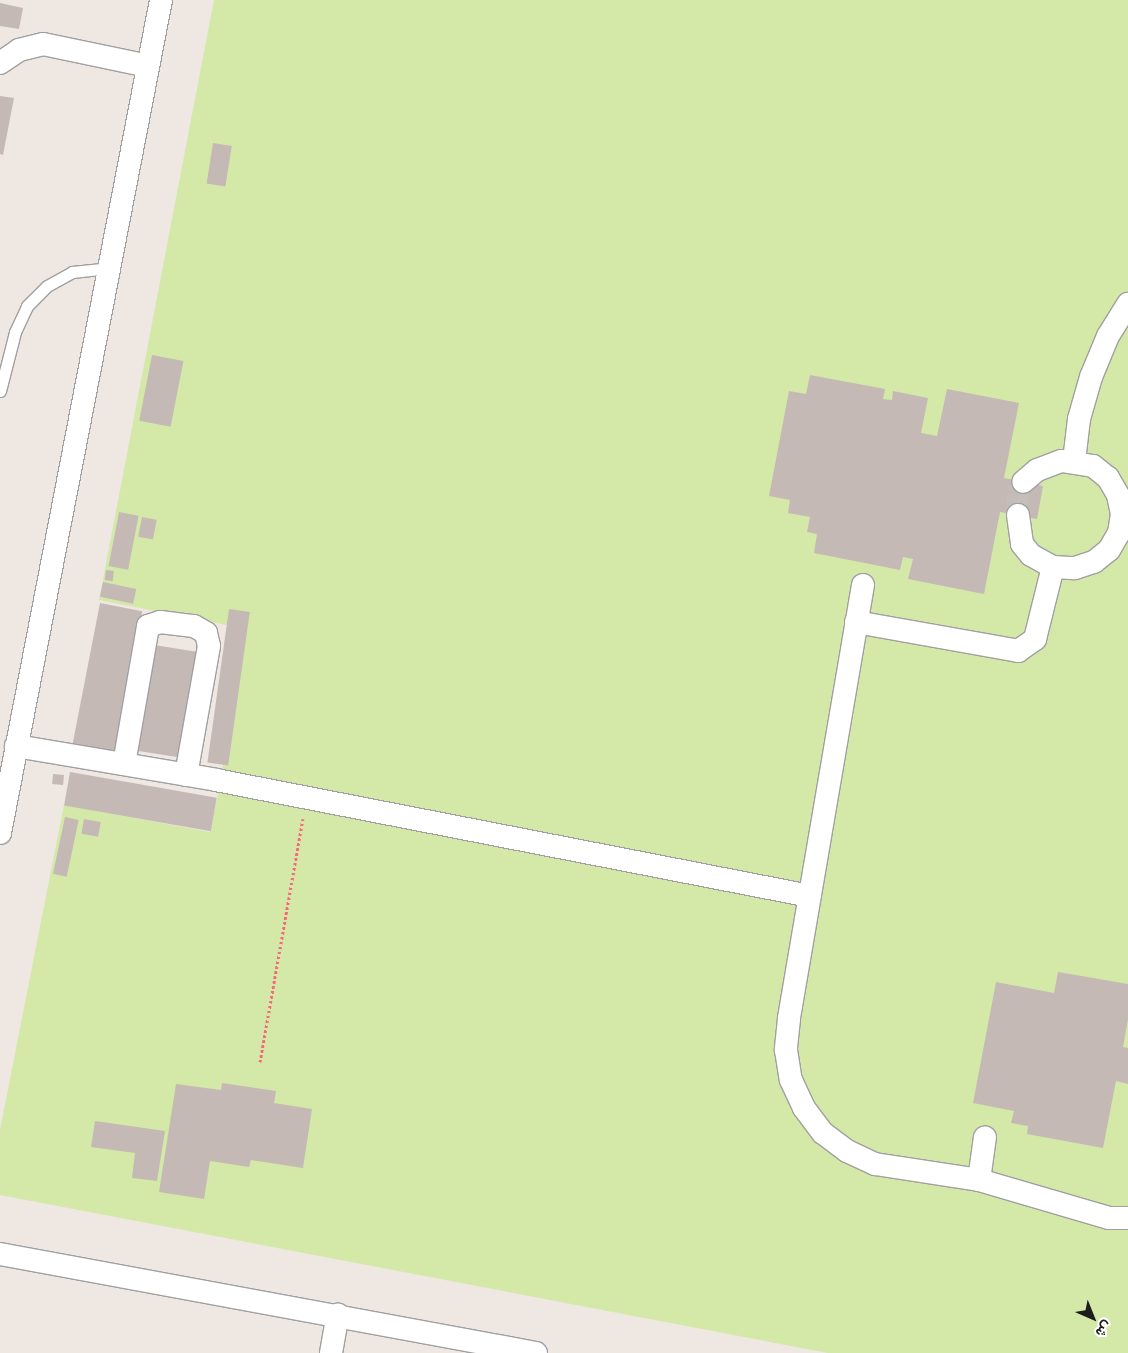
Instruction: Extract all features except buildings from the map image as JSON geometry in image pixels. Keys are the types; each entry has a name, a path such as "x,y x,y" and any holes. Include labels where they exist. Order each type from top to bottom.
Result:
{"street":[{"path":"0,833 161,0"},
{"path":"0,63 19,50 43,44 148,66"},
{"path":"1074,461 1080,418 1091,376 1108,336 1128,304"},
{"path":"1018,515 1022,544 1031,555 1053,567 1075,568 1094,562 1109,550 1119,533 1122,514 1118,495 1108,478 1093,466 1074,461 1049,464 1023,482"},
{"path":"856,622 1018,651 1035,639 1053,567"},
{"path":"863,585 786,1050 791,1080 804,1108 822,1133 847,1152 875,1164 979,1180 1108,1218 1128,1218"},
{"path":"124,764 148,626 160,622 194,626 206,633 209,646 186,775"},
{"path":"16,746 186,775 810,896"},
{"path":"979,1180 985,1137"},
{"path":"2,1255 338,1315 460,1346 536,1353"},
{"path":"331,1353 338,1315"}],"lane":[{"path":"0,391 15,332 27,306 47,286 72,272 109,268"}],"path":[{"path":"260,1062 306,798"}],"green space":[{"path":"214,0 1128,0 1128,1353 828,1353 0,1195 0,1130 64,805 210,832 217,799 247,629 99,600"}],"tunnel":[{"path":"1018,515 1018,494 1023,482"}]}
